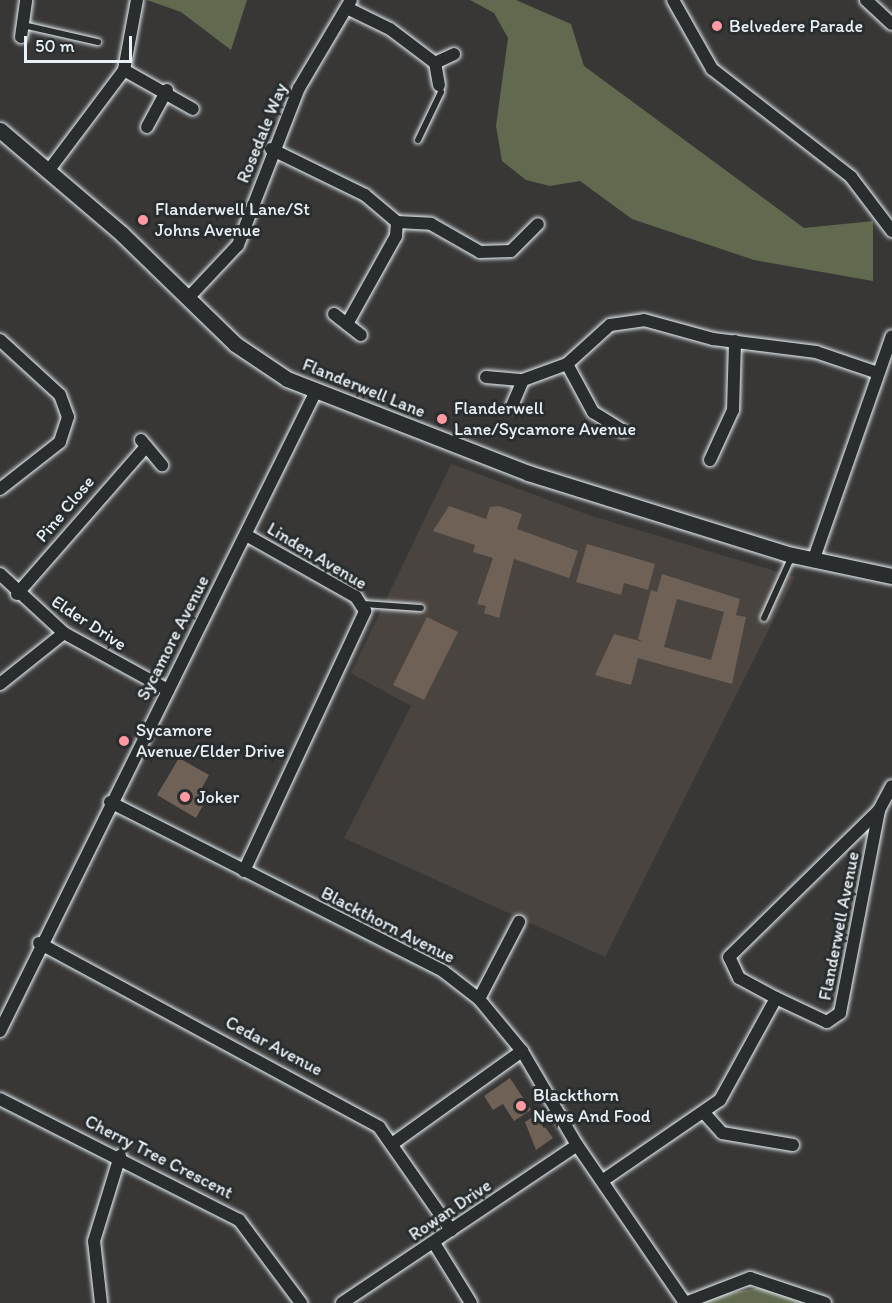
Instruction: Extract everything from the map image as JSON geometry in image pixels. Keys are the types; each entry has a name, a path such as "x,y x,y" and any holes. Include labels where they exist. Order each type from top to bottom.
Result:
{"street":[{"path":"22,31 26,0"},
{"path":"49,170 124,70 137,0"},
{"path":"673,0 712,69 851,177 892,231"},
{"path":"866,0 892,24"},
{"name":"Rosedale Way","path":"189,297 238,245 271,148 299,88 349,4 390,29 435,63"},
{"path":"439,85 435,63 454,54"},
{"path":"124,70 167,90 194,109"},
{"path":"147,128 167,90"},
{"name":"Flanderwell Lane","path":"0,130 49,170 258,363 316,392 528,473 813,561 892,576"},
{"path":"271,148 365,195 397,222 431,224 492,255 511,251 538,224"},
{"path":"347,324 396,236 397,222"},
{"path":"334,314 361,335"},
{"path":"486,377 523,380 567,364 594,335 627,320 662,321 704,337 816,352 878,373"},
{"path":"813,561 892,336"},
{"path":"0,340 60,395 68,417 60,442 0,489"},
{"path":"710,459 733,410 735,341"},
{"path":"567,364 592,412 624,432"},
{"path":"512,406 523,380"},
{"name":"Sycamore Avenue","path":"0,1031 5,1004 39,943 168,690 316,392"},
{"name":"Pine Close","path":"17,594 143,445 162,465"},
{"name":"Linden Avenue","path":"244,871 365,618 363,604 246,535"},
{"name":"Elder Drive","path":"0,574 17,594 64,633 168,690"},
{"path":"0,684 64,633"},
{"name":"Flanderwell Avenue","path":"879,810 840,1013 828,1022 739,978 729,957 879,810 892,786"},
{"name":"Blackthorn Avenue","path":"110,802 443,971 479,999 522,1051 577,1145 685,1303"},
{"path":"479,999 519,922"},
{"name":"Cedar Avenue","path":"39,943 336,1099 379,1127 451,1230"},
{"path":"602,1181 705,1114 732,1084 776,998"},
{"path":"392,1144 522,1051"},
{"name":"Cherry Tree Crescent","path":"0,1099 120,1156 239,1220 301,1303"},
{"path":"705,1114 722,1133 793,1145"},
{"name":"Rowan Drive","path":"342,1303 577,1145"},
{"path":"101,1303 94,1241 120,1156"},
{"path":"434,1243 471,1303"},
{"path":"685,1303 750,1278 825,1303"}],"lane":[{"path":"22,31 98,42"},
{"path":"418,140 441,92 439,85"},
{"path":"764,618 792,555"},
{"path":"363,604 421,608"}],"shaded area":[{"path":"451,464 592,516 795,577 605,957 344,838 411,706 351,673"}],"green space":[{"path":"147,0 247,0 231,50 181,12"},
{"path":"470,0 516,0 571,24 584,66 804,228 873,221 873,281 754,260 632,219 580,181 550,186 526,180 502,161 496,126 508,38 494,13"},
{"path":"762,1287 807,1303 703,1303 720,1295"}],"building":[{"path":"449,506 486,519 490,507 499,506 522,514 517,529 578,551 569,578 514,559 499,618 484,613 486,606 477,604 493,558 473,552 475,545 433,531"},
{"path":"587,544 655,564 648,590 624,583 621,595 576,582"},
{"path":"662,574 740,599 736,615 746,617 732,684 638,658 631,685 595,675 614,634 643,642 638,639 651,590 657,592","holes":["677,599 724,612 711,660 664,647"]},
{"path":"427,617 458,632 424,700 393,685"},
{"path":"179,758 209,775 199,793 207,798 196,818 157,795"},
{"path":"510,1078 531,1110 514,1121 503,1104 493,1110 484,1096"},
{"path":"536,1115 553,1138 536,1150 525,1122"}],"place":[{"name":"Belvedere Parade","path":"717,26"},
{"name":"Flanderwell Lane/St Johns Avenue","path":"143,220"},
{"name":"Flanderwell Lane/Sycamore Avenue","path":"442,419"},
{"name":"Sycamore Avenue/Elder Drive","path":"124,741"},
{"name":"Joker","path":"185,797"},
{"name":"Blackthorn News And Food","path":"521,1106"}]}
